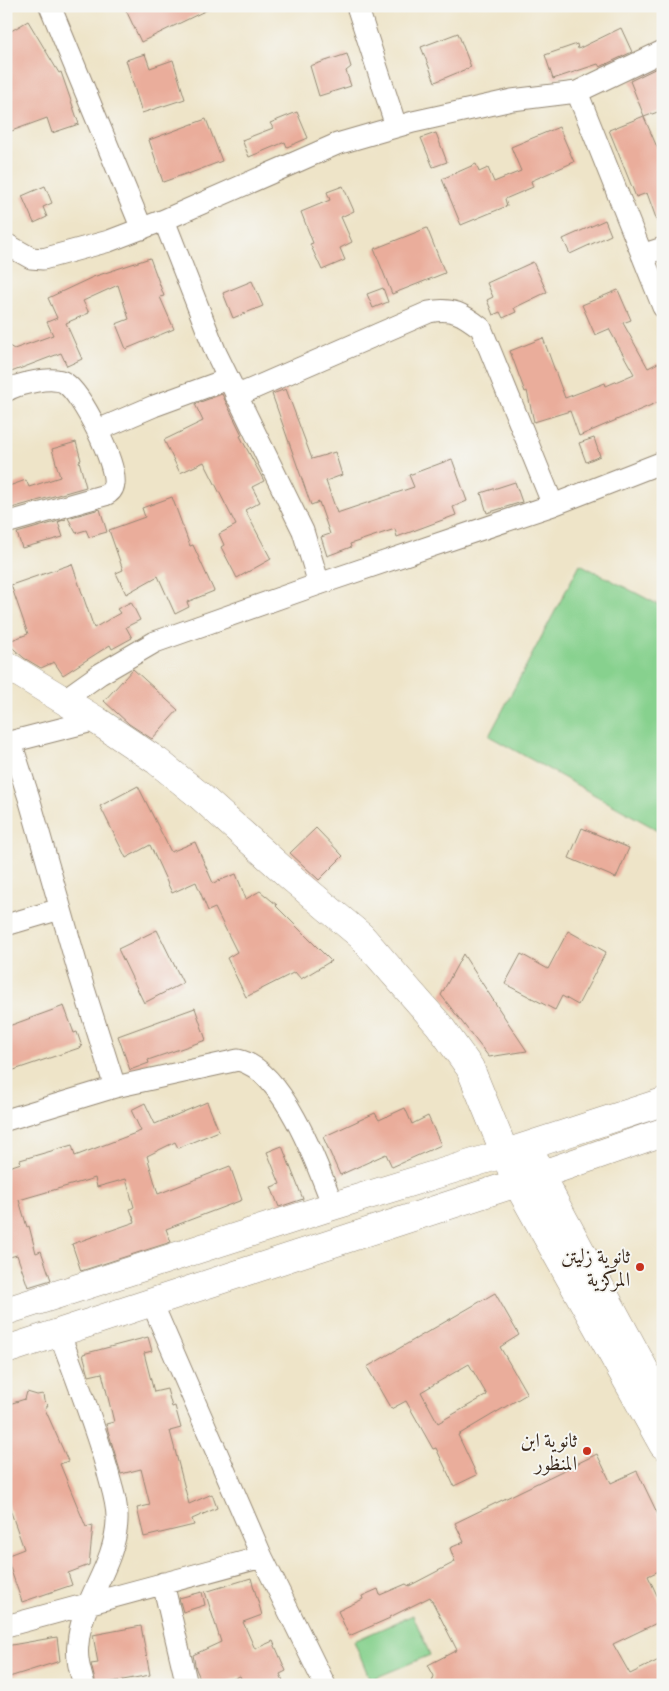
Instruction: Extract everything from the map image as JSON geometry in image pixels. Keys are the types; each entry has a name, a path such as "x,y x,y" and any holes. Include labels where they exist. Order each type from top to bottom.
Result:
{"main road":[{"path":"6,664 62,701 96,720 157,761 199,795 293,879 361,936 439,1025 470,1068 517,1149 529,1179 663,1445"},
{"path":"6,1311 663,1102"},
{"path":"6,1350 529,1179 663,1132"},
{"path":"529,1179 663,1404"}],"street":[{"path":"50,6 142,229"},
{"path":"357,6 396,126"},
{"path":"6,244 31,258 44,259 109,241 164,220 337,144 396,126 512,100 577,92 663,51"},
{"path":"577,92 663,307"},
{"path":"164,220 205,326 232,387 303,531 319,584"},
{"path":"642,255 663,248"},
{"path":"98,430 154,406 232,387 429,312 441,309 454,311 470,319 481,328 553,505"},
{"path":"6,391 35,382 55,380 64,382 72,389 98,430 115,477 114,487 105,495 6,523"},
{"path":"62,701 100,674 155,642 553,505 663,462"},
{"path":"96,720 9,742 29,798 79,973 115,1087"},
{"path":"6,925 60,909"},
{"path":"6,1120 115,1087 238,1060 257,1068 278,1092 311,1148 333,1206"},
{"path":"152,1303 262,1557 325,1685"},
{"path":"59,1332 98,1438 116,1505 117,1522 110,1559 84,1612 78,1642 78,1658 84,1685"},
{"path":"6,1626 262,1557"},
{"path":"164,1583 187,1685"}],"green space":[{"path":"580,564 663,607 663,833 489,736"},
{"path":"413,1615 430,1655 370,1680 354,1641"}],"building":[{"path":"124,6 215,6 141,42"},
{"path":"28,21 59,73 61,72 79,124 52,133 47,118 6,133 6,34"},
{"path":"621,28 632,52 600,67 598,64 553,79 545,55 577,44 578,49"},
{"path":"458,33 471,67 435,82 421,47"},
{"path":"145,54 150,68 173,60 185,99 142,113 126,60"},
{"path":"347,54 351,67 346,71 351,86 319,96 310,66"},
{"path":"663,65 663,110 644,117 663,161 663,232 661,232 647,193 636,197 609,130 644,116 630,81"},
{"path":"297,112 308,138 287,147 285,142 249,157 242,140 273,128 270,123"},
{"path":"206,119 222,161 163,182 149,140"},
{"path":"559,127 574,162 531,181 533,187 505,199 507,206 461,225 442,179 476,164 479,172 488,168 494,182 521,171 511,147"},
{"path":"436,133 447,162 433,167 421,138"},
{"path":"45,186 52,203 43,207 47,217 34,223 22,196"},
{"path":"343,186 354,211 341,217 352,242 340,248 345,260 322,270 310,244 313,243 301,212 330,200 327,192"},
{"path":"605,220 611,235 570,254 563,239"},
{"path":"427,228 445,273 392,294 374,249"},
{"path":"150,258 164,296 160,297 174,329 126,349 116,324 129,319 118,285 83,301 89,313 66,323 82,359 67,366 61,353 6,374 6,344 14,349 53,335 47,322 57,318 48,298 93,277"},
{"path":"533,262 547,292 514,308 516,312 503,318 500,312 493,315 487,300 493,297 487,283"},
{"path":"252,281 263,306 233,318 223,293"},
{"path":"383,288 388,302 373,308 367,294"},
{"path":"618,290 631,320 623,323 648,368 658,363 663,374 663,400 579,436 570,411 534,422 527,391 525,392 510,351 543,338 565,398 605,383 606,386 634,374 609,329 595,335 582,305"},
{"path":"286,389 312,459 335,452 342,475 326,481 337,513 414,487 409,475 452,459 467,501 453,507 456,515 397,537 395,529 350,544 351,547 327,556 321,537 330,534 319,502 311,505 272,394"},
{"path":"222,394 242,435 240,436 264,481 252,487 260,502 245,510 271,559 237,578 221,547 224,545 219,534 236,525 204,462 180,473 164,440 203,421 195,404"},
{"path":"594,438 600,456 586,462 579,443"},
{"path":"76,442 86,487 8,509 6,487 26,480 29,487 60,477 52,449"},
{"path":"515,482 522,502 487,513 481,493"},
{"path":"172,497 190,546 193,545 214,591 187,602 189,607 175,614 158,576 126,594 116,573 123,570 109,530 145,517 142,508"},
{"path":"100,509 107,532 89,537 86,530 76,533 68,518"},
{"path":"66,519 58,522 63,537 22,548 17,533"},
{"path":"72,564 94,628 120,613 117,609 131,602 140,620 126,627 132,638 112,649 110,645 63,675 54,662 41,668 24,658 6,642 28,634 11,585"},
{"path":"133,669 178,710 152,739 129,724 104,701"},
{"path":"138,786 171,852 195,842 213,883 236,874 246,899 260,891 277,905 331,961 301,979 295,972 246,997 227,958 237,952 215,908 208,911 196,882 172,893 150,845 126,858 100,806"},
{"path":"316,828 343,856 319,880 290,853"},
{"path":"582,828 629,848 616,878 569,858"},
{"path":"157,930 183,983 144,1003 118,949"},
{"path":"568,931 606,952 578,1005 562,996 555,1010 505,984 521,954 548,969"},
{"path":"463,954 527,1051 489,1057 441,995"},
{"path":"64,1006 74,1033 77,1032 82,1047 11,1071 6,1057 6,1027"},
{"path":"195,1008 206,1040 148,1060 149,1063 130,1070 118,1036"},
{"path":"207,1102 219,1131 178,1148 175,1142 147,1156 158,1194 230,1166 242,1200 166,1229 171,1242 81,1271 72,1244 135,1222 130,1209 134,1207 126,1179 97,1187 95,1178 19,1200 27,1227 29,1226 36,1253 41,1251 51,1280 28,1287 17,1255 6,1258 6,1168 21,1163 20,1160 72,1145 75,1156 141,1131 131,1110 145,1103 155,1124"},
{"path":"405,1108 412,1124 428,1116 441,1145 392,1167 386,1154 340,1175 323,1137 375,1113 379,1120"},
{"path":"282,1146 303,1199 279,1207 271,1187 280,1184 267,1152"},
{"path":"495,1293 519,1335 500,1347 527,1394 458,1435 477,1475 454,1486 436,1448 433,1449 406,1401 391,1409 367,1367","holes":["469,1364 487,1395 438,1423 421,1392"]},
{"path":"148,1337 152,1351 144,1353 154,1392 167,1389 172,1407 175,1406 181,1428 170,1431 189,1504 212,1494 217,1508 192,1519 194,1525 144,1537 137,1508 150,1505 141,1469 121,1474 106,1424 114,1422 102,1373 89,1376 83,1354"},
{"path":"27,1392 37,1395 43,1394 44,1401 48,1405 45,1409 68,1461 60,1464 86,1527 93,1525 89,1565 68,1573 72,1585 22,1602 6,1556 24,1549 6,1498 6,1405 25,1399"},
{"path":"597,1454 611,1483 637,1471 663,1525 663,1569 648,1576 663,1608 663,1620 613,1644 630,1674 663,1658 663,1685 431,1685 434,1676 428,1665 457,1650 430,1597 390,1618 349,1636 338,1611 363,1599 362,1596 378,1589 380,1595 406,1584 409,1586 455,1562 450,1548 464,1542 455,1523"},
{"path":"251,1578 262,1615 243,1622 255,1649 273,1641 286,1671 280,1674 285,1685 244,1685 240,1676 220,1685 203,1685 196,1669 193,1655 221,1642 205,1592"},
{"path":"202,1592 205,1605 183,1612 179,1598"},
{"path":"141,1626 150,1675 96,1685 91,1664 98,1663 93,1635"},
{"path":"57,1637 60,1661 6,1678 6,1646"}],"place":[{"name":"ثانوية زليتن المركزية","path":"640,1267"},
{"name":"ثانوية ابن المنظور","path":"587,1451"}]}
